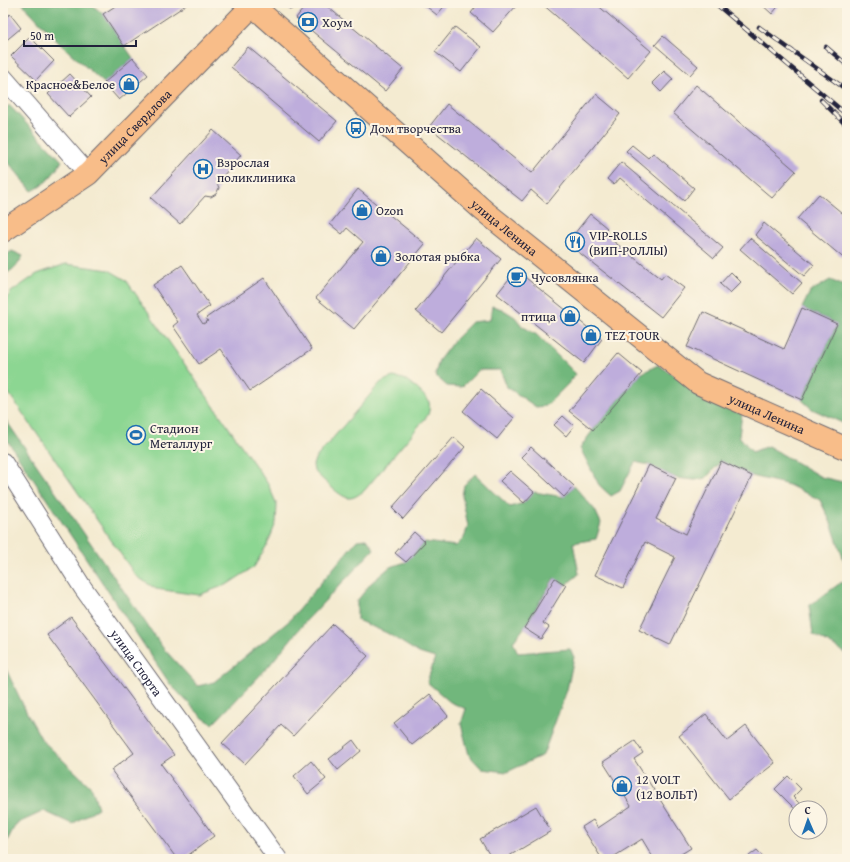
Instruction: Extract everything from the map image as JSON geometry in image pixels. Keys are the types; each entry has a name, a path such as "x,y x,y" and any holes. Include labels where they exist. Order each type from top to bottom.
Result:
{"main road":[{"name":"улица Свердлова","path":"3,231 88,174 251,4"},
{"name":"улица Ленина","path":"251,4 484,211 698,383 847,449"}],"street":[{"path":"3,77 88,174"},
{"name":"улица Спорта","path":"3,462 83,588 278,859"}],"green space":[{"path":"22,3 90,3 103,14 133,58 104,83 58,42"},
{"path":"9,105 62,161 49,179 32,191 8,162 3,150 3,111"},
{"path":"12,251 23,256 16,267 3,276 3,257"},
{"name":"Стадион Металлург","path":"66,264 109,270 126,280 268,484 277,505 276,523 267,545 254,567 228,584 199,595 156,589 136,576 3,385 3,304 11,292 37,274"},
{"path":"830,280 847,287 847,425 812,409 802,400 837,324 802,308 810,292"},
{"path":"492,306 502,309 515,317 522,326 537,335 576,374 546,406 536,407 507,387 500,370 479,370 462,387 447,386 435,375 439,360 455,339 472,322 490,320"},
{"path":"658,365 679,378 704,400 725,399 742,414 739,436 752,452 768,446 821,477 847,483 847,577 846,566 831,523 820,500 789,485 752,476 721,461 706,478 695,480 676,478 649,465 635,462 620,491 611,496 599,485 580,448 593,430 642,373"},
{"path":"393,377 406,380 425,397 429,402 428,415 364,491 357,496 349,498 345,497 314,471 313,465 315,459 380,383"},
{"path":"3,416 163,648 198,686 214,682 288,622 357,540 367,539 374,549 306,621 268,667 213,724 203,718 170,684 3,434"},
{"path":"475,474 510,507 524,503 534,492 564,497 574,486 595,510 601,523 596,539 573,543 579,574 566,585 554,578 524,628 513,642 518,653 570,649 574,657 567,690 543,755 507,772 482,769 469,755 461,724 466,709 450,702 427,682 435,658 419,653 387,633 357,620 357,601 371,583 390,567 406,562 425,542 456,546 464,538 468,526 462,496 464,485"},
{"path":"847,578 847,654 813,634 809,606"},
{"path":"3,663 42,740 92,788 98,808 72,824 44,811 16,824 3,848"}],"building":[{"path":"120,3 189,3 124,46 103,14"},
{"path":"282,3 296,3 291,10"},
{"path":"304,3 323,3 403,69 385,91 296,18 306,5"},
{"path":"422,3 447,3 437,15"},
{"path":"479,3 515,3 517,5 493,32 471,13"},
{"path":"541,3 595,3 651,51 628,78"},
{"path":"760,3 781,3 772,14"},
{"path":"10,14 21,28 3,43 3,20"},
{"path":"455,27 481,47 461,72 435,52"},
{"path":"663,36 698,66 690,75 655,45"},
{"path":"30,37 54,61 36,80 11,56"},
{"path":"248,47 337,121 319,142 231,67"},
{"path":"133,58 148,75 119,100 104,83"},
{"path":"664,71 673,79 661,92 652,83"},
{"path":"70,74 91,97 69,117 48,94"},
{"path":"696,85 796,171 772,198 673,113"},
{"path":"596,94 620,114 547,204 531,190 522,201 429,127 447,104 532,173"},
{"name":"Взрослая поликлиника","path":"213,130 241,155 217,183 219,188 216,194 211,197 205,196 180,224 151,198"},
{"path":"632,145 648,158 653,153 694,188 684,201 626,151"},
{"path":"621,162 723,248 714,258 620,178 614,185 607,179"},
{"path":"358,189 425,244 354,329 316,298 363,242 347,228 342,234 330,224"},
{"path":"819,194 847,217 847,261 797,219"},
{"path":"590,214 607,228 603,233 661,279 665,274 684,288 661,317 567,243"},
{"path":"764,223 814,265 804,276 755,235"},
{"path":"476,238 501,259 441,332 416,311"},
{"path":"750,238 802,283 792,294 740,249"},
{"path":"182,265 210,306 197,315 203,324 208,321 206,318 264,278 312,349 250,391 221,349 199,364 173,326 178,322 153,285"},
{"path":"516,270 602,339 584,363 497,294"},
{"path":"731,272 741,282 730,293 720,284"},
{"path":"802,308 837,324 802,400 687,347 703,312 784,349"},
{"path":"618,353 642,373 593,430 569,411"},
{"path":"481,389 514,418 497,439 463,411"},
{"path":"563,416 574,426 566,436 554,425"},
{"path":"454,437 465,447 403,519 392,508"},
{"path":"531,447 574,486 564,497 521,457"},
{"path":"721,461 752,476 670,645 639,630 675,557 645,542 623,588 595,575 649,465 676,478 656,519 686,534"},
{"path":"510,471 534,492 524,503 500,481"},
{"path":"414,532 425,542 406,562 395,553"},
{"path":"555,578 566,585 543,623 549,627 541,639 524,628"},
{"path":"71,617 174,755 161,764 214,836 183,859 177,859 111,770 134,753 47,635"},
{"path":"333,624 368,656 293,736 281,725 245,764 222,743"},
{"path":"430,694 448,716 412,745 394,723"},
{"path":"706,714 727,741 746,726 775,763 729,799 679,736"},
{"path":"353,740 361,751 338,770 329,759"},
{"path":"635,741 643,753 634,759 691,848 673,859 654,859 642,839 610,859 602,859 582,827 593,820 598,828 631,806 603,762"},
{"path":"311,761 326,779 308,794 294,776"},
{"path":"788,776 801,789 793,797 796,800 788,800 788,802 775,789"},
{"path":"536,806 551,831 504,859 492,859 480,839"},
{"path":"757,850 765,859 745,859"}],"railway":[{"path":"715,3 847,115"},
{"path":"759,27 847,90"},
{"path":"826,47 847,65"},
{"path":"821,100 847,126"}],"place":[{"name":"Хоум","path":"308,22"},
{"name":"Красное&Белое","path":"129,84"},
{"name":"Дом творчества","path":"356,128"},
{"name":"Взрослая поликлиника","path":"203,169"},
{"name":"Ozon","path":"362,210"},
{"name":"VIP-ROLLS (ВИП-РОЛЛЫ)","path":"575,242"},
{"name":"Золотая рыбка","path":"381,256"},
{"name":"Чусовлянка","path":"517,277"},
{"name":"птица","path":"570,316"},
{"name":"TEZ TOUR","path":"591,335"},
{"name":"Стадион Металлург","path":"136,435"},
{"name":"12 VOLT (12 ВОЛЬТ)","path":"622,786"}]}
